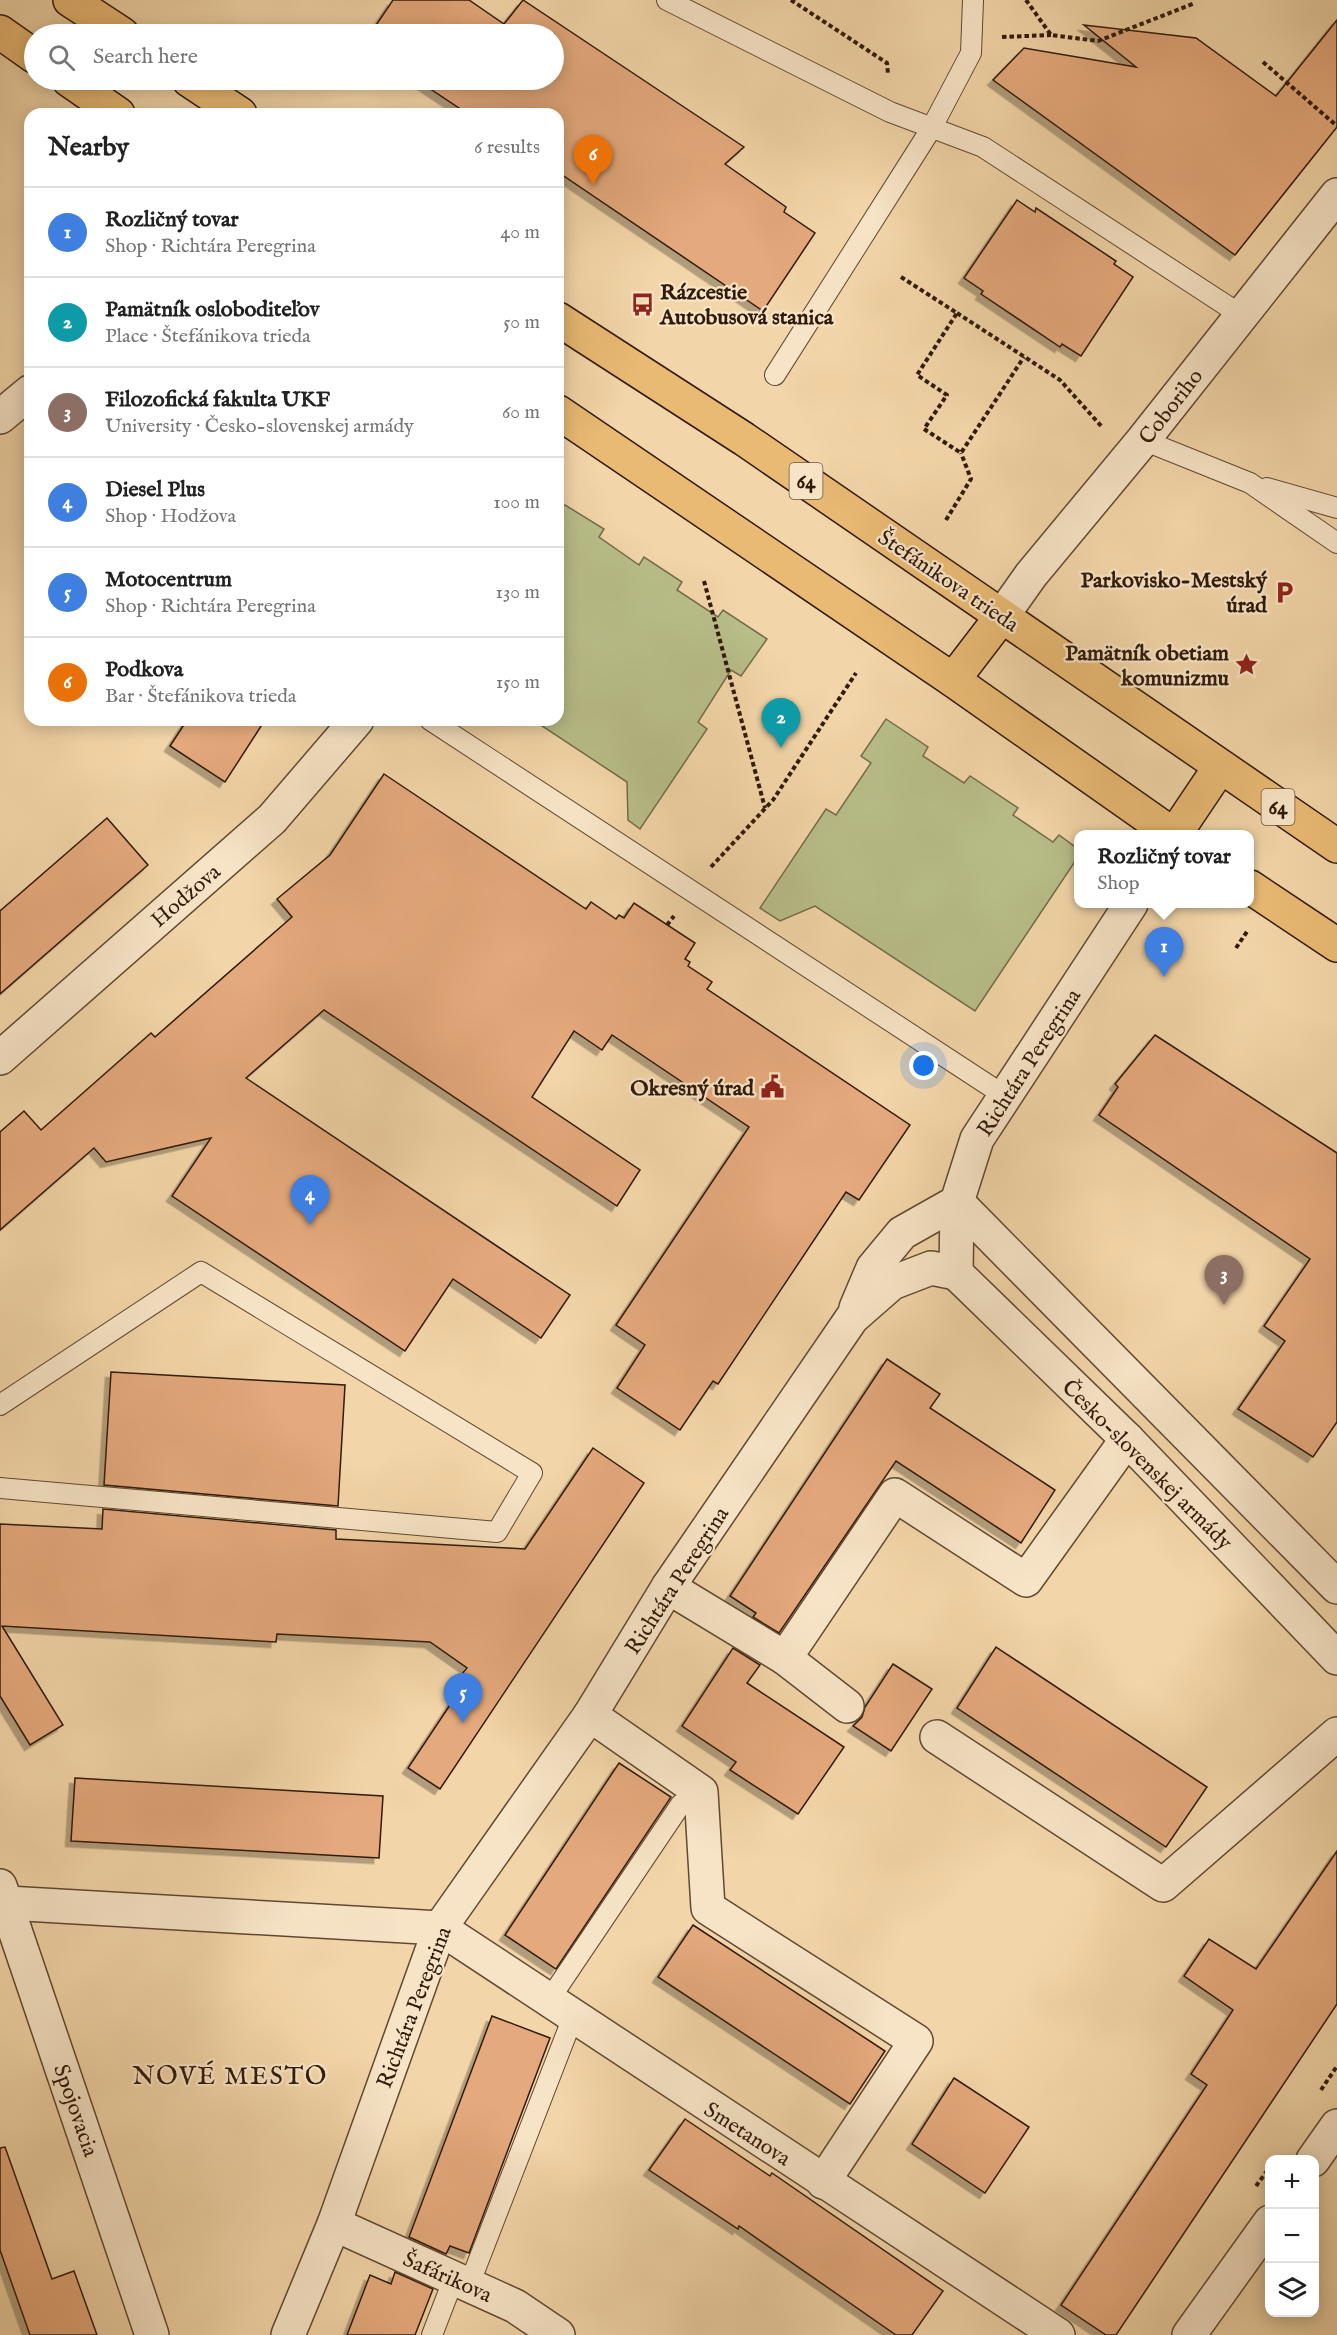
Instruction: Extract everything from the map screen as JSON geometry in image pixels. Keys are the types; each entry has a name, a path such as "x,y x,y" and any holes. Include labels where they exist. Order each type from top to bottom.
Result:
{"main road":[{"path":"70,0 107,24"},
{"path":"0,32 24,49"},
{"path":"83,90 109,108"},
{"path":"204,90 231,108"},
{"name":"Štefánikova trieda","path":"564,323 754,445 1337,846"},
{"path":"564,419 953,680 1167,830"},
{"path":"953,680 1002,616"},
{"path":"1176,830 1220,767"},
{"path":"1254,890 1337,945"}],"street":[{"name":"Coboriho","path":"1002,616 1031,575 1143,440 1337,195"},
{"path":"0,417 24,397"},
{"name":"Hodžova","path":"0,1058 272,819 352,726"},
{"name":"Richtára Peregrina","path":"288,2335 334,2224 440,1928 590,1715 668,1587 852,1318 892,1283 931,1268 956,1274 957,1202 977,1139 1128,908"},
{"path":"852,1318 873,1268 902,1233 957,1202 1337,1587"},
{"name":"Česko-slovenskej armády","path":"956,1274 1127,1439 1337,1658"},
{"path":"785,1658 895,1495 1026,1580 1127,1439"},
{"path":"668,1587 785,1658 847,1706"},
{"path":"590,1715 701,1792 708,1908 916,2042 823,2182"},
{"path":"936,1737 1164,1885 1337,1734"},
{"path":"4,1894 440,1928"},
{"name":"Spojovacia","path":"4,1894 152,2335"},
{"name":"Smetanova","path":"440,1928 1058,2335"},
{"path":"1317,2155 1337,2126"},
{"name":"Šafárikova","path":"334,2224 515,2306 558,2335"},
{"path":"1190,2335 1265,2228"}],"lane":[{"path":"667,0 890,112 983,147 1241,315"},
{"path":"775,375 931,129 971,53 973,0"},
{"path":"1143,440 1250,483 1337,508"},
{"path":"1250,483 1337,543"},
{"path":"439,726 1005,1096"},
{"path":"0,1405 201,1272 532,1473 497,1532 0,1488"},
{"path":"432,2335 462,2281 561,2009 681,1804"}],"path":[{"path":"791,0 887,63 890,112"},
{"path":"1026,0 1051,35"},
{"path":"1001,37 1051,35 1098,41 1195,3"},
{"path":"1263,62 1337,126"},
{"path":"901,277 1060,380 1102,427"},
{"path":"946,520 971,479 961,453 924,429 947,395 917,375 957,313"},
{"path":"961,453 1024,357"},
{"path":"704,580 765,808"},
{"path":"706,872 765,808 856,673"},
{"path":"1236,948 1248,930"}],"green space":[{"path":"564,505 604,529 599,537 639,565 644,557 682,582 677,590 718,617 723,610 767,639 741,676 731,670 698,722 707,729 640,829 628,820 627,782 542,726 564,726"},
{"path":"886,719 928,747 923,756 964,783 970,776 1018,808 1013,815 1053,842 1059,835 1074,846 1074,863 975,1011 815,906 780,921 760,908 826,809 836,815 871,763 861,756"}],"building":[{"path":"393,0 469,0 504,24 377,24"},
{"path":"523,0 559,24 504,24"},
{"path":"1337,20 1337,127 1235,255 993,80 1024,48 1136,67 1084,25 1196,38 1276,96"},
{"path":"564,27 744,147 725,164 786,207 784,212 815,233 763,311 564,176 564,108 459,108 432,90 564,90"},
{"path":"1017,200 1035,212 1036,208 1116,261 1114,264 1133,277 1081,356 1062,344 1060,347 981,294 983,291 964,278"},
{"path":"183,726 261,726 225,782 170,746"},
{"path":"384,774 586,909 591,902 616,919 619,915 624,918 634,903 695,943 685,959 690,962 688,966 712,982 707,989 910,1125 859,1200 846,1192 718,1384 713,1381 680,1430 617,1388 645,1345 616,1325 749,1127 612,1035 602,1050 574,1031 532,1097 640,1170 617,1206 324,1010 246,1078 570,1295 541,1338 453,1279 405,1351 172,1196 211,1138 106,1162 94,1148 0,1230 0,1132 24,1111 41,1130 151,1033 155,1037 292,917 277,899 330,855"},
{"path":"107,818 148,865 0,994 0,911"},
{"path":"1155,1035 1337,1153 1337,1422 1313,1457 1238,1409 1285,1341 1264,1326 1310,1259 1099,1115 1118,1087 1115,1084"},
{"path":"887,1359 940,1394 930,1408 1055,1490 1021,1543 896,1461 779,1633 753,1617 756,1613 730,1596"},
{"path":"111,1372 345,1385 338,1506 104,1485"},
{"path":"593,1448 644,1483 440,1789 408,1768 468,1678 462,1674 467,1668 430,1642 277,1634 276,1642 2,1626 63,1725 30,1745 0,1696 0,1524 102,1529 103,1509 336,1530 336,1539 525,1549"},
{"path":"996,1647 1207,1787 1166,1847 957,1708"},
{"path":"733,1648 760,1665 747,1683 844,1747 798,1814 730,1770 736,1762 682,1726"},
{"path":"893,1664 932,1689 891,1751 853,1726 862,1717 865,1707"},
{"path":"619,1763 671,1797 556,1969 505,1935"},
{"path":"75,1778 383,1796 379,1858 71,1841"},
{"path":"1337,1851 1337,2004 1116,2335 1106,2335 1061,2305 1207,2085 1191,2074 1233,2010 1184,1976 1209,1939 1256,1969"},
{"path":"693,1925 885,2051 850,2104 658,1977"},
{"path":"492,2016 550,2038 469,2253 450,2246 446,2254 409,2237"},
{"path":"954,2078 1029,2127 985,2193 912,2144"},
{"path":"685,2119 770,2176 772,2173 943,2291 912,2335 896,2335 739,2226 738,2229 649,2170"},
{"path":"5,2147 52,2279 74,2271 97,2335 30,2335 0,2250 0,2148"},
{"path":"395,2272 433,2289 415,2335 347,2335 370,2275 391,2284"}],"place":[{"name":"Podkova","path":"593,185"},
{"name":"Rázcestie Autobusová stanica","path":"642,304"},
{"name":"Parkovisko-Mestský úrad","path":"1285,592"},
{"name":"Pamätník obetiam komunizmu","path":"1247,665"},
{"name":"Pamätník osloboditeľov","path":"781,748"},
{"name":"Rozličný tovar","path":"1164,977"},
{"name":"Okresný úrad","path":"772,1087"},
{"name":"Diesel Plus","path":"310,1225"},
{"name":"Filozofická fakulta UKF","path":"1224,1305"},
{"name":"Motocentrum","path":"463,1723"}],"district":[{"name":"NOVÉ MESTO","path":"230,2075"}]}
